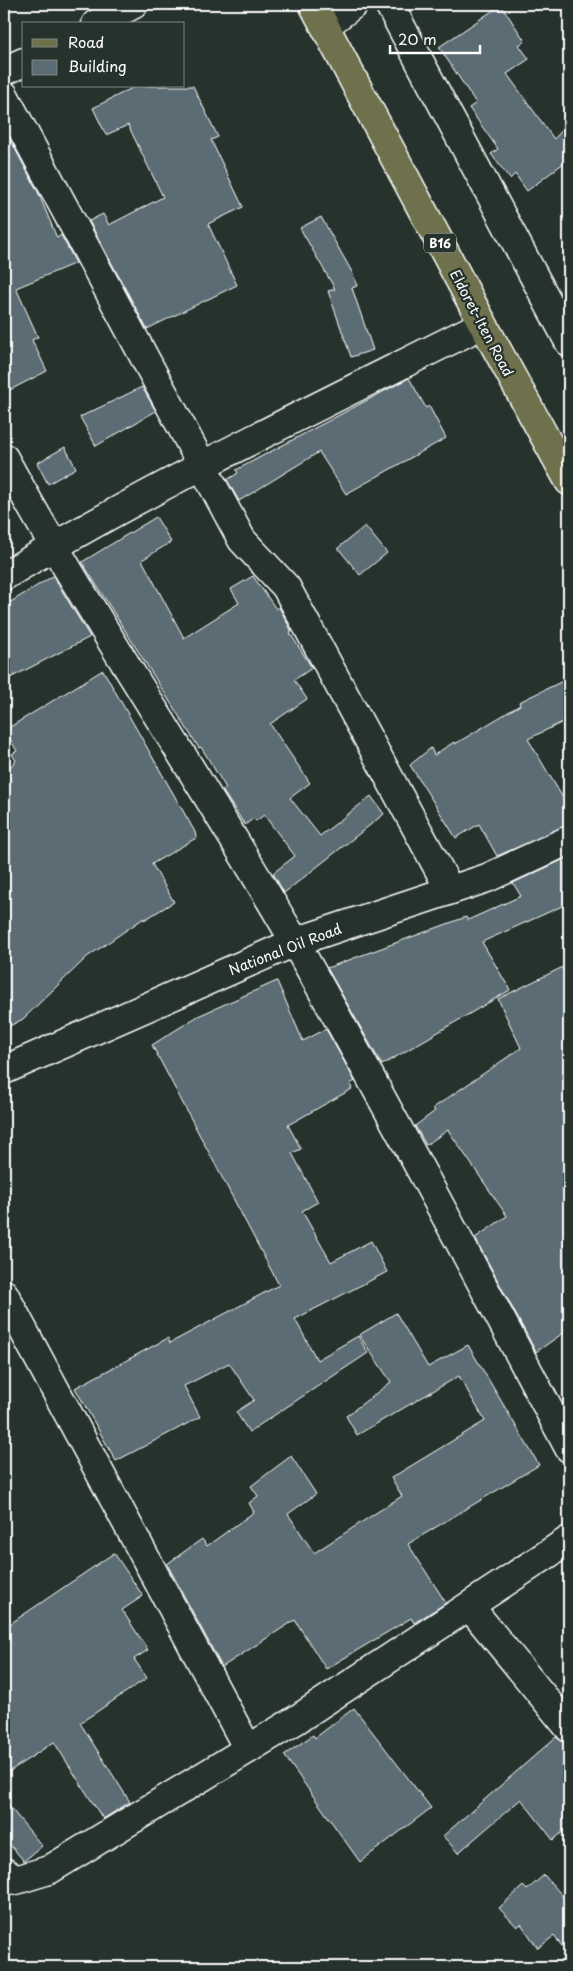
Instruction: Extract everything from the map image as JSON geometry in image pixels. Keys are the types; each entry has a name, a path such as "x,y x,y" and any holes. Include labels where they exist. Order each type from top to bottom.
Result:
{"main road":[{"name":"Eldoret-Iten Road","path":"319,15 569,482"}],"street":[{"path":"100,22 134,4"},
{"path":"319,15 354,4"},
{"path":"388,4 569,342"},
{"path":"4,71 22,63"},
{"path":"4,95 242,540 286,587 450,890"},
{"path":"4,576 52,547 201,466 483,324"},
{"path":"4,458 52,547 295,942 448,1220 569,1448"},
{"name":"National Oil Road","path":"4,1070 295,942 487,878 569,840"},
{"path":"4,1294 248,1749"},
{"path":"4,1872 16,1880 49,1870 248,1749 470,1607 569,1540"},
{"path":"470,1607 569,1728"}],"building":[{"path":"501,5 525,41 519,45 529,59 507,74 554,139 569,123 569,159 527,191 515,174 510,179 491,154 498,149 469,108 476,103 439,47"},
{"path":"185,86 193,86 218,137 211,140 243,207 208,224 237,285 147,329 89,221 103,214 109,225 163,197 128,125 106,135 93,108 132,88 185,88"},
{"path":"4,128 38,192 57,238 61,235 76,263 16,288 38,337 32,340 47,371 4,393"},
{"path":"321,217 352,272 357,286 352,288 373,350 351,357 328,291 335,289 300,228"},
{"path":"409,378 426,408 429,406 446,438 346,494 319,452 239,501 227,480 238,473 236,470"},
{"path":"142,387 156,411 96,446 80,417"},
{"path":"65,447 76,468 48,484 37,463"},
{"path":"156,517 171,542 142,560 184,638 239,603 231,589 253,576 276,609 279,607 292,632 290,633 312,668 294,680 307,699 270,724 310,783 290,798 320,836 371,796 384,814 284,893 273,873 295,856 264,815 256,821 254,818 245,825 222,790 226,788 201,747 199,748 82,562"},
{"path":"365,526 387,553 360,575 338,548"},
{"path":"53,576 90,637 4,681 4,606"},
{"path":"103,670 195,832 196,838 152,864 174,902 144,920 144,918 87,957 23,1019 4,1029 4,772 16,761 12,754 17,751 5,730"},
{"path":"569,678 569,719 528,739 569,808 569,825 497,856 479,824 456,838 410,765 431,748 434,755 520,705 519,702"},
{"path":"569,857 569,903 482,942 510,990 382,1065 327,968 466,917 468,920 521,896 513,883"},
{"path":"569,964 569,1329 536,1352 475,1238 507,1216 448,1130 426,1145 415,1126 435,1111 433,1108 521,1048 498,999"},
{"path":"277,981 303,1041 326,1029 355,1081 350,1084 352,1089 288,1125 301,1149 292,1153 318,1202 302,1211 331,1262 371,1241 387,1272 295,1319 317,1360 358,1336 368,1353 249,1432 236,1412 254,1400 229,1363 184,1386 200,1417 116,1461 75,1388 168,1338 170,1343 279,1285 152,1045 198,1016"},
{"path":"396,1313 428,1367 468,1345 539,1465 408,1544 446,1603 414,1623 411,1618 326,1669 295,1620 222,1667 167,1564 202,1539 207,1546 254,1512 249,1503 258,1496 251,1486 291,1456 316,1494 288,1514 314,1553 402,1496 391,1478 485,1421 459,1376 357,1435 346,1416 391,1382 359,1335"},
{"path":"114,1553 143,1596 122,1610 148,1650 134,1659 147,1678 80,1723 130,1802 103,1819 54,1742 4,1775 4,1628"},
{"path":"354,1708 431,1808 360,1862 284,1755 313,1735 315,1738"},
{"path":"556,1737 563,1742 569,1743 569,1827 553,1840 521,1799 458,1853 443,1836"},
{"path":"4,1800 42,1846 24,1861 4,1838"},
{"path":"544,1875 569,1903 569,1955 554,1936 538,1948 521,1924 517,1927 499,1908 523,1886 527,1890"}]}
